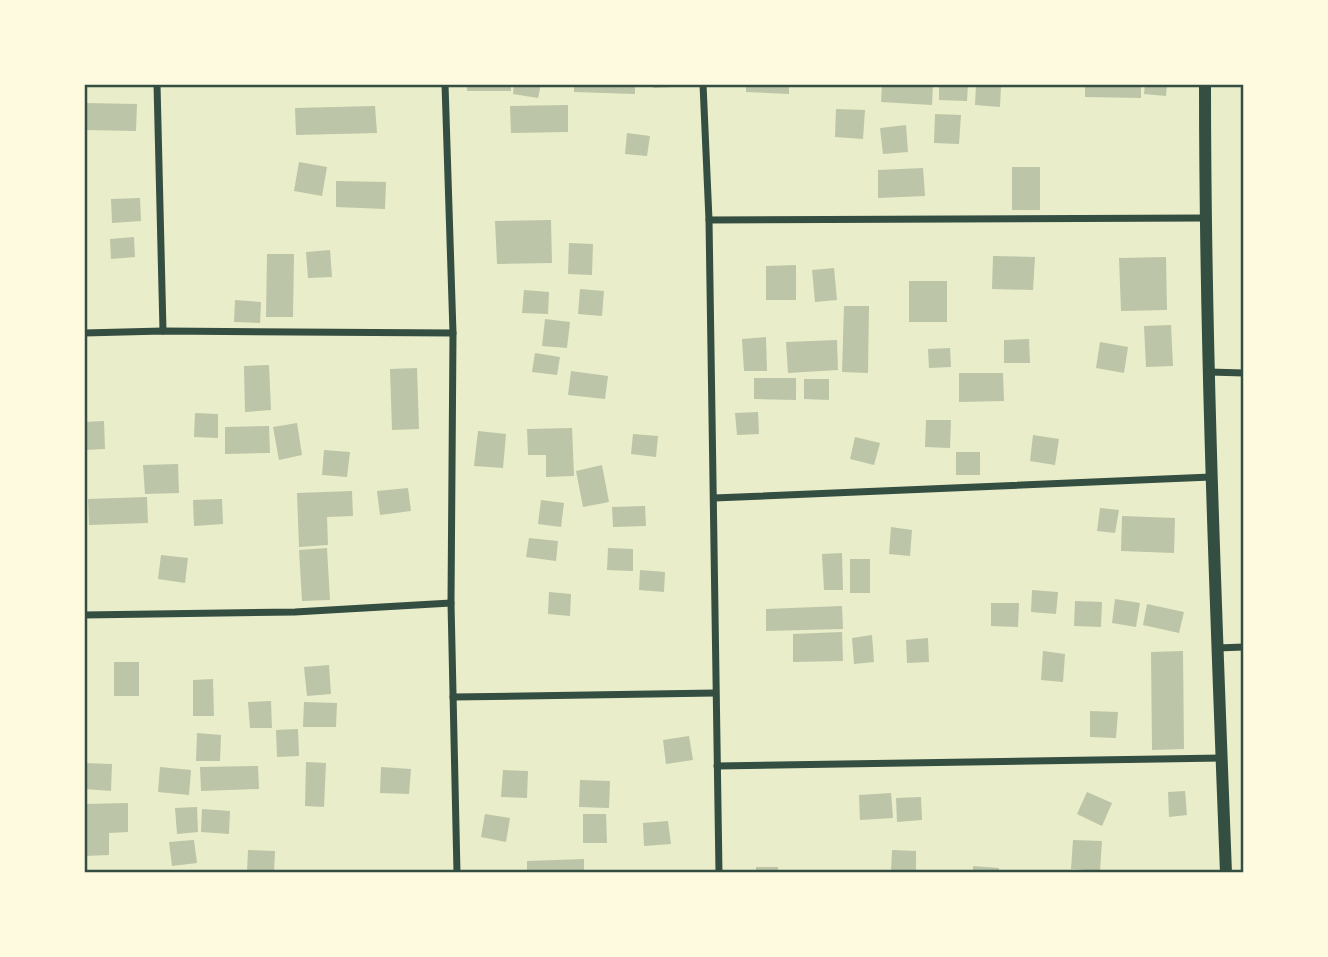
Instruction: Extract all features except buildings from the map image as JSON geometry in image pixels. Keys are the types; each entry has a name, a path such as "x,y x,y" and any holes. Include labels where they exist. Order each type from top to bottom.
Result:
{"street":[{"path":"157,84 163,331"},
{"path":"445,84 453,333 452,603 457,873"},
{"path":"704,84 709,220 719,873"},
{"path":"1205,84 1209,372 1226,873"},
{"path":"709,220 1205,218"},
{"path":"84,333 453,333"},
{"path":"1209,372 1244,373"},
{"path":"714,498 1212,477"},
{"path":"84,615 295,612 452,603"},
{"path":"1217,648 1244,648"},
{"path":"453,697 715,693"},
{"path":"717,766 1222,758"}]}
